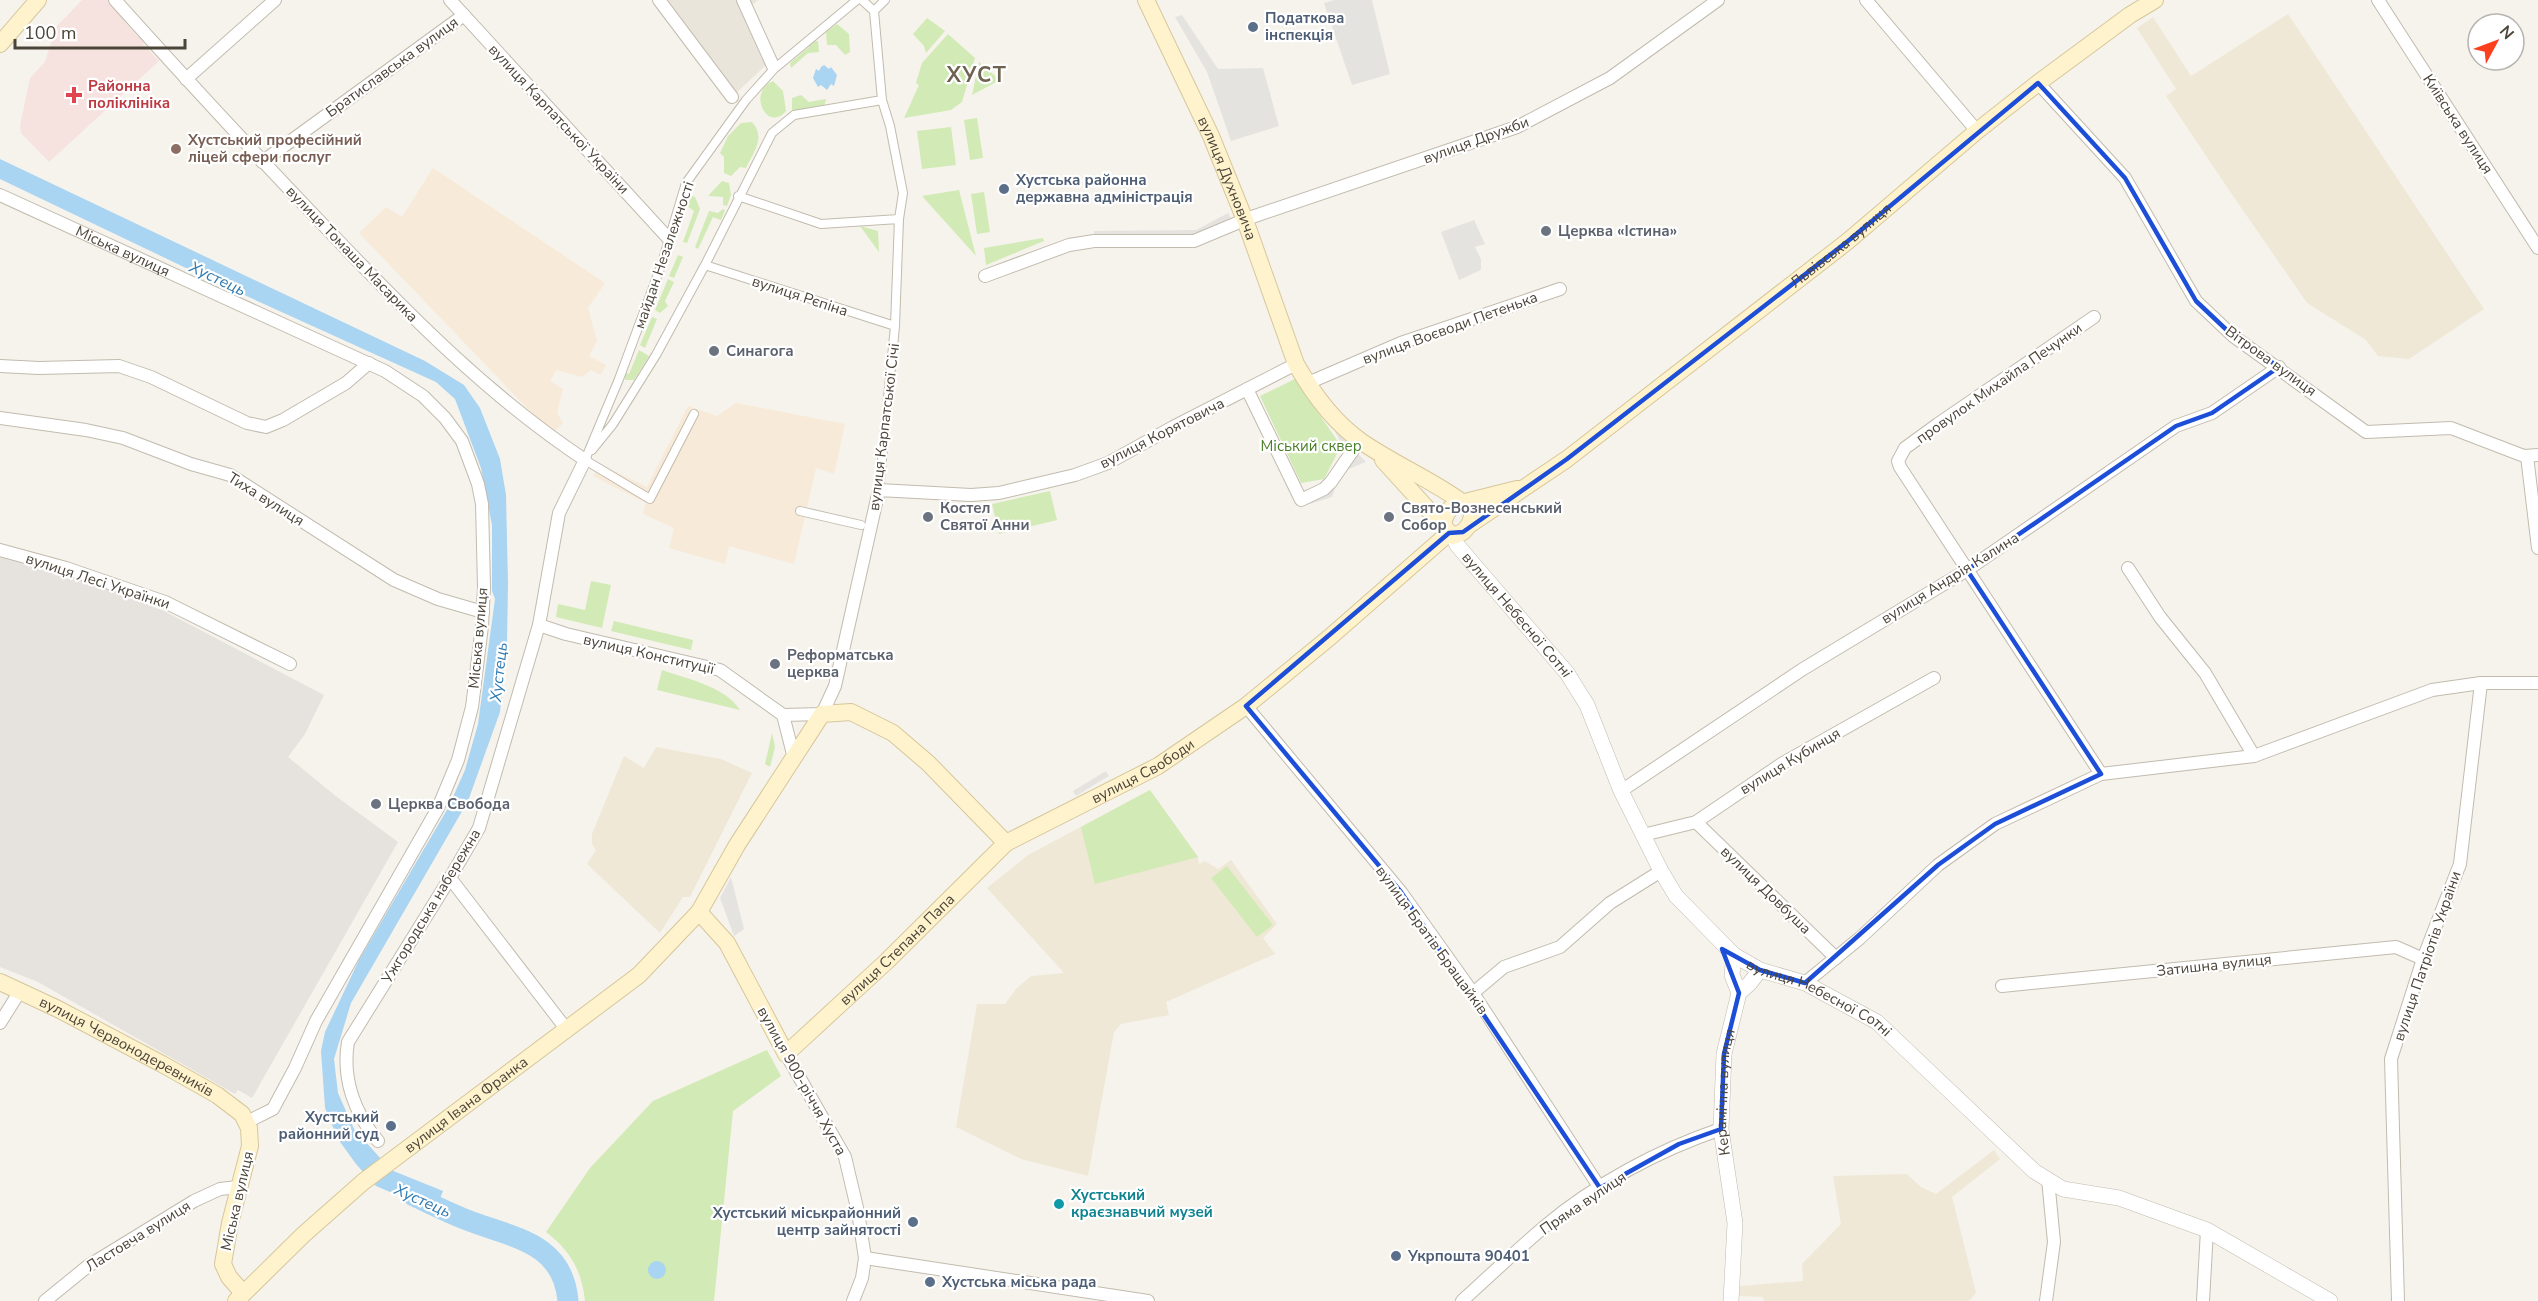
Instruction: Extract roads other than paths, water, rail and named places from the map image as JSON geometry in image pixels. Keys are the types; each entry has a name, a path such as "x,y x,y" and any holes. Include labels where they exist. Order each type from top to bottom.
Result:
{"main road":[{"path":"0,44 38,0"},
{"name":"вулиця Духновича","path":"1146,0 1204,120 1245,220 1296,364 1320,402 1363,443"},
{"name":"Львівська вулиця","path":"1469,525 1567,459 1839,248 1977,131 2038,83 2130,15 2155,0"},
{"path":"1363,443 1463,502 1473,514 1469,525 1463,532 1448,532"},
{"path":"1363,443 1418,496 1448,532"},
{"name":"Львівська вулиця","path":"1463,502 1524,487"},
{"path":"1448,532 1447,511 1463,502"},
{"name":"вулиця Свободи","path":"1006,843 1150,771 1246,706 1448,532"},
{"path":"822,714 851,712 893,733 928,763 1006,843"},
{"name":"вулиця Карпатської Січі","path":"699,912 737,845 822,714"},
{"name":"вулиця Степана Папа","path":"786,1054 887,961 1006,843"},
{"name":"вулиця Івана Франка","path":"239,1297 303,1235 390,1160 639,975 699,912"},
{"name":"вулиця 900-річчя Хуста","path":"699,912 727,943 786,1054"},
{"name":"вулиця Червонодеревників","path":"0,982 69,1014 209,1090 235,1108 247,1122"},
{"name":"Міська вулиця","path":"239,1297 223,1264 238,1187 250,1146 247,1122"}],"street":[{"name":"вулиця Томаша Масарика","path":"115,0 262,162 410,315 539,429 585,460"},
{"path":"186,79 275,0"},
{"name":"вулиця Карпатської України","path":"450,0 668,238"},
{"path":"659,0 740,107"},
{"path":"743,0 774,67"},
{"name":"майдан Незалежності","path":"539,625 559,513 585,460 619,379 661,266 686,183 740,107 774,67 857,0"},
{"path":"862,0 874,11 885,0"},
{"name":"вулиця Дружби","path":"985,276 1068,245 1094,241 1194,241 1245,220 1516,128 1610,78 1718,0"},
{"path":"1866,0 1977,131"},
{"name":"Київська вулиця","path":"2378,0 2538,248"},
{"name":"вулиця Карпатської Січі","path":"822,714 841,668 879,490 895,326 899,219 903,193 890,126 882,100 874,11"},
{"name":"Братиславська вулиця","path":"262,162 464,15"},
{"name":"Вітрова вулиця","path":"2038,83 2126,178 2196,301 2233,336 2366,432 2451,428 2533,455"},
{"name":"майдан Незалежності","path":"585,460 613,424 656,355 772,133 794,115 882,100"},
{"name":"Міська вулиця","path":"0,195 369,363 423,396 455,429 469,455 478,484 482,504 483,612 472,706 458,760 446,793 316,1021 273,1109 247,1122"},
{"path":"738,196 821,224 899,219"},
{"name":"вулиця Рєпіна","path":"705,265 895,326"},
{"name":"вулиця Воєводи Петенька","path":"1308,384 1401,343 1560,289"},
{"name":"провулок Михайла Печунки","path":"1966,570 1898,461 1905,448 2094,317"},
{"path":"0,366 39,368 119,366 152,377 247,423 266,427 283,420 346,383 369,363"},
{"name":"вулиця Корятовича","path":"879,490 971,495 999,493 1058,480 1108,463 1296,364"},
{"name":"вулиця Андрія Калина","path":"1621,791 1803,669 1966,570 2176,426 2212,413 2279,367"},
{"path":"1246,389 1301,500 1324,489 1363,443"},
{"path":"585,460 650,498 694,414"},
{"name":"Тиха вулиця","path":"0,418 68,427 123,438 191,464 230,475 394,580 422,593 483,612"},
{"path":"2533,455 2538,548"},
{"path":"800,511 861,525"},
{"name":"вулиця Небесної Сотні","path":"1448,532 1458,547 1567,673 1587,705 1621,791 1661,872 1676,896 1734,956 1760,970 1805,983 1877,1022 2034,1171 2063,1189 2119,1198 2207,1230 2330,1301"},
{"name":"вулиця Лесі Українки","path":"0,550 66,568 165,602 290,664"},
{"path":"2128,568 2160,617 2205,673 2253,756"},
{"path":"1966,570 2101,774"},
{"name":"вулиця Конституції","path":"539,625 575,636 720,670 783,715"},
{"name":"Ужгородська набережна","path":"378,1141 365,1126 354,1102 348,1069 348,1042 450,879 478,828 539,625"},
{"name":"вулиця Кубинця","path":"1643,835 1696,822 1783,763 1934,678"},
{"path":"1805,983 1836,958 1938,865 1995,824 2101,774 2253,756 2433,690 2481,683 2538,683"},
{"name":"вулиця Патріотів України","path":"2398,1301 2391,1059 2423,959 2460,864 2481,683"},
{"name":"вулиця Братів Бращайків","path":"1246,706 1401,892 1473,993 1600,1188"},
{"path":"794,758 783,715 822,714"},
{"name":"вулиця Довбуша","path":"1696,822 1836,958"},
{"path":"1473,993 1504,967 1560,947 1610,903 1661,872"},
{"path":"450,879 567,1030"},
{"name":"Затишна вулиця","path":"2002,986 2396,947 2423,959"},
{"name":"Керамічна вулиця","path":"1734,956 1732,975 1739,993"},
{"name":"Керамічна вулиця","path":"1731,1301 1735,1223 1721,1129 1724,1054 1739,993 1760,970"},
{"path":"0,1023 20,991"},
{"name":"вулиця 900-річчя Хуста","path":"786,1054 845,1157 858,1212 865,1258 862,1278 853,1301"},
{"name":"Пряма вулиця","path":"1462,1301 1546,1226 1600,1188 1679,1144 1721,1129"},
{"path":"2046,1301 2054,1242 2048,1179"},
{"name":"Ластовча вулиця","path":"45,1301 88,1266 194,1201 220,1189 238,1187"},
{"path":"2203,1301 2207,1230"},
{"path":"865,1258 1083,1295 1148,1301"}],"water":[{"path":"824,65 829,69 831,67 837,75 834,86 831,84 827,90 821,85 818,87 813,78 816,69 819,71"},
{"path":"0,159 425,361 464,385 480,408 500,459 506,495 507,643 500,712 468,801 351,1003 334,1059 338,1093 354,1129 391,1170 443,1191 435,1211 376,1186 338,1139 325,1108 321,1051 325,1032 359,960 448,808 465,770 478,724 495,599 492,591 492,525 481,468 455,399 436,382 209,279 0,179"},
{"path":"653,1261 661,1261 666,1266 664,1277 653,1279 648,1274 648,1266"}],"waterway":[{"name":"Хустець","path":"412,1195 460,1217 533,1245 557,1266 564,1281 568,1301"}],"place":[{"name":"Податкова інспекція","path":"1253,27"},
{"name":"Районна поліклініка","path":"74,95"},
{"name":"Хустський професійний ліцей сфери послуг","path":"176,149"},
{"name":"Хустська районна державна адміністрація","path":"1004,189"},
{"name":"Церква «Істина»","path":"1546,231"},
{"name":"Синагога","path":"714,351"},
{"name":"Костел Святої Анни","path":"928,517"},
{"name":"Свято-Вознесенський Собор","path":"1389,517"},
{"name":"Реформатська церква","path":"775,664"},
{"name":"Церква Свобода","path":"376,804"},
{"name":"Хустський районний суд","path":"391,1126"},
{"name":"Хустський краєзнавчий музей","path":"1059,1204"},
{"name":"Хустський міськрайонний центр зайнятості","path":"913,1222"},
{"name":"Укрпошта 90401","path":"1396,1256"},
{"name":"Хустська міська рада","path":"930,1282"}],"district":[{"name":"ХУСТ","path":"977,75"}],"park label":[{"name":"Міський сквер","path":"1311,446"}]}
